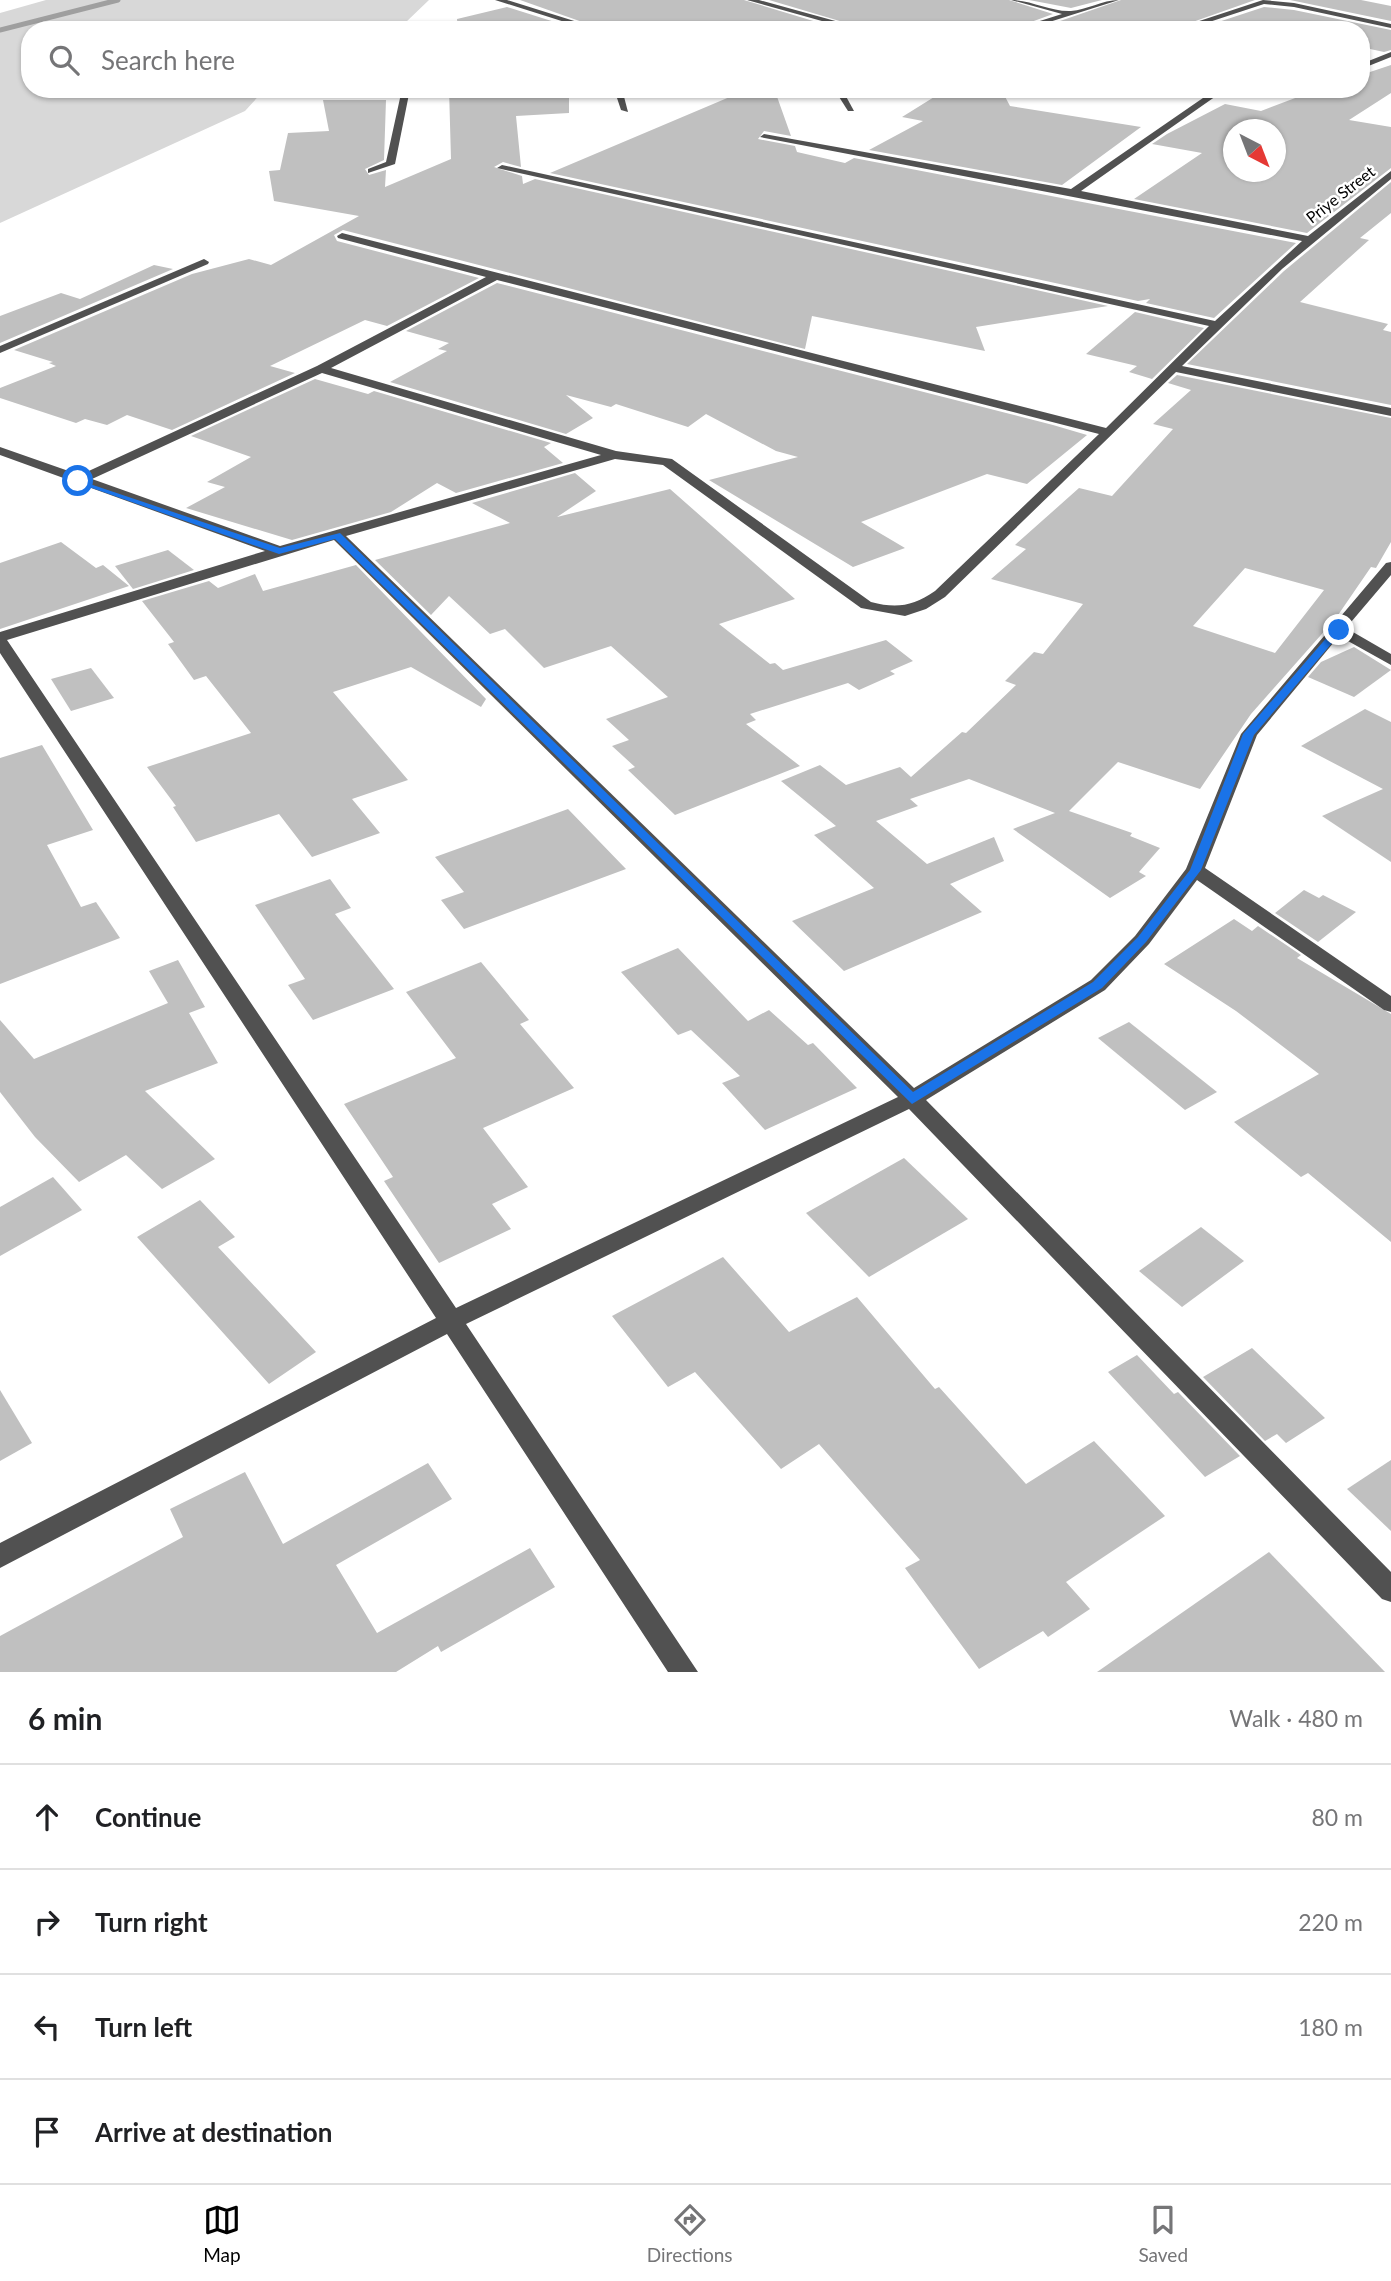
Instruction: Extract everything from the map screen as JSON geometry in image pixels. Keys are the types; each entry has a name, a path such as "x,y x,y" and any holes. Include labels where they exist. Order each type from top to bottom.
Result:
{"street":[{"path":"499,0 569,21"},
{"path":"751,0 830,21"},
{"path":"1015,0 1069,13"},
{"path":"1044,21 1115,0"},
{"path":"1204,21 1264,2 1294,5 1368,21"},
{"path":"1370,21 1391,26"},
{"path":"1370,63 1391,54"},
{"path":"371,171 390,164 404,98"},
{"path":"621,98 625,110"},
{"path":"844,98 851,109"},
{"path":"1073,192 1210,98"},
{"path":"764,137 1073,192 1308,239"},
{"path":"502,168 1215,324"},
{"name":"Priye Street","path":"321,369 615,455 667,462 866,605 894,613 919,609 940,594 1174,368 1215,324 1308,239 1391,174"},
{"path":"342,236 1107,432"},
{"path":"0,350 204,262"},
{"path":"78,481 321,369 496,276"},
{"path":"1174,368 1391,412"},
{"path":"0,451 279,551"},
{"path":"615,455 279,551 0,639 684,1672"},
{"path":"337,535 912,1099 1391,1590"},
{"path":"0,1556 453,1320 912,1099 1098,985 1142,940 1195,870 1249,734 1339,630 1382,590 1391,566"},
{"path":"1339,630 1391,660"},
{"path":"1195,870 1391,1005"}],"shaded area":[{"path":"46,0 429,0 407,21 21,21 21,98 257,98 245,111 0,223 0,13"}],"building":[{"path":"520,0 744,0 813,21 580,21"},
{"path":"769,0 1009,0 1053,14 1034,21 840,21"},
{"path":"1029,0 1102,0 1071,8"},
{"path":"1121,0 1255,0 1196,21 1060,21"},
{"path":"1290,0 1361,0 1391,6 1391,21"},
{"path":"507,7 551,21 457,21"},
{"path":"1264,7 1347,21 1221,21"},
{"path":"1370,26 1391,30 1391,50 1384,52 1370,49"},
{"path":"1391,65 1391,93 1349,120 1391,127 1391,168 1307,233 1134,199 1202,153 1152,144 1225,104 1261,111 1295,98 1370,98 1370,72"},
{"path":"449,98 569,98 569,113 516,116 521,167 503,162 494,167 522,176 523,184 535,179 1108,306 976,327 985,351 812,316 805,349 343,230 334,235 337,241 479,278 387,326 365,320 270,366 295,373 172,430 127,415 107,425 85,419 76,423 0,398 0,388 56,366 49,363 53,362 14,350 192,274 249,259 271,265 359,216 274,201 269,171 280,170 288,133 329,131 323,100 386,100 384,160 365,169 369,175 386,170 385,187 451,159"},
{"path":"727,98 777,98 791,136 764,131 758,139 795,146 797,152 845,163 854,158 1296,243 1214,318 1146,303 1150,299 1138,301 550,173"},
{"path":"933,98 1006,98 1010,106 1141,127 1062,185 869,150 923,121 902,117"},
{"path":"1391,182 1391,213 1360,238 1369,240 1300,302 1388,324 1383,330 1391,332 1391,405 1187,364 1284,271"},
{"path":"154,265 173,269 0,343 0,316 61,293 80,299"},
{"path":"497,283 1087,435 1027,484 987,474 861,522 905,548 853,567 709,480 798,457 776,451 706,414 688,427 616,404 611,407 566,395 593,418 566,434 390,382 447,351 438,349 449,343 406,331"},
{"path":"1135,312 1204,328 1152,379 1129,372 1137,366 1086,354"},
{"path":"1177,375 1391,418 1391,542 1376,568 1371,567 1336,618 1251,714 1200,789 1118,762 1069,811 1132,833 1130,836 1160,848 1139,872 1146,876 1110,898 1013,829 1055,813 969,779 910,799 918,806 876,821 927,864 994,837 1004,861 950,884 982,912 844,971 792,921 874,888 814,835 836,826 781,781 820,765 846,785 900,767 911,777 962,732 966,733 1016,685 1005,681 1034,652 1043,654 1083,604 991,579 1026,549 1015,545 1079,488 1112,496 1173,429 1153,424 1191,390 1168,383","holes":["1245,568 1324,590 1275,653 1193,626"]},
{"path":"315,379 368,394 374,391 551,443 544,447 563,463 456,493 437,483 391,512 292,540 186,508 225,487 207,482 251,457 191,436"},
{"path":"575,473 596,491 557,517 670,489 795,599 719,624 770,664 775,663 783,670 886,640 913,661 890,671 895,674 859,690 848,683 750,714 756,720 746,724 800,766 675,815 628,770 635,767 612,746 629,740 606,719 668,697 611,646 544,668 505,629 490,634 449,596 431,615 375,560 510,523 472,503"},
{"path":"61,542 96,568 103,565 129,586 0,629 0,563"},
{"path":"168,550 194,570 133,589 115,566"},
{"path":"356,565 486,699 481,707 411,667 333,692 408,780 352,799 380,833 312,857 279,814 196,842 173,807 176,806 147,767 251,733 206,676 194,680 168,644 174,642 142,601 209,581 218,588 255,574 263,591"},
{"path":"1354,647 1391,670 1354,697 1308,677 1321,662"},
{"path":"91,668 114,698 71,711 51,679"},
{"path":"1365,709 1391,722 1391,862 1322,816 1383,789 1301,746"},
{"path":"42,745 93,830 47,845 81,907 96,902 120,938 0,984 0,758"},
{"path":"568,809 626,869 464,929 441,900 464,892 435,857"},
{"path":"330,879 351,908 335,914 394,989 313,1020 288,985 305,979 255,905"},
{"path":"1304,890 1319,898 1323,895 1356,912 1318,942 1275,913"},
{"path":"1234,919 1252,931 1258,926 1301,955 1297,958 1391,1014 1391,1242 1308,1173 1301,1177 1234,1122 1319,1074 1236,1011 1164,964"},
{"path":"678,948 748,1021 769,1010 808,1045 813,1043 857,1088 765,1130 722,1083 740,1076 691,1030 678,1035 621,972"},
{"path":"178,960 205,1007 189,1013 218,1063 145,1091 215,1159 162,1189 126,1155 79,1182 35,1137 0,1092 0,1020 34,1059 168,1003 149,971"},
{"path":"481,962 529,1020 520,1024 574,1088 483,1128 528,1187 492,1204 511,1229 439,1263 384,1181 393,1177 344,1104 456,1058 406,992"},
{"path":"1129,1022 1217,1092 1185,1110 1098,1038"},
{"path":"904,1158 968,1219 869,1277 806,1213"},
{"path":"53,1177 82,1210 0,1256 0,1207"},
{"path":"200,1200 235,1237 218,1247 316,1352 269,1384 137,1237"},
{"path":"1201,1227 1244,1261 1182,1307 1139,1271"},
{"path":"723,1257 789,1332 857,1297 935,1389 939,1387 1026,1484 1094,1441 1165,1516 1066,1582 1090,1609 1048,1637 1043,1631 979,1669 905,1568 920,1560 819,1444 781,1469 695,1372 668,1387 612,1316"},
{"path":"1252,1348 1325,1418 1286,1443 1277,1434 1265,1441 1203,1377"},
{"path":"1137,1355 1174,1394 1178,1392 1240,1456 1205,1477 1108,1372"},
{"path":"0,1390 32,1443 0,1461"},
{"path":"1391,1460 1391,1531 1347,1489"},
{"path":"428,1463 452,1499 336,1565 377,1633 530,1548 555,1587 441,1652 438,1646 396,1672 0,1672 0,1636 183,1537 170,1509 245,1472 283,1544"},
{"path":"1269,1552 1385,1672 1097,1672"}],"waterway":[{"path":"35,21 118,0"},
{"path":"0,30 21,25"}],"route":[{"path":"78,481 279,551 337,535 912,1099 1098,985 1142,940 1195,870 1249,734 1339,630"}]}
